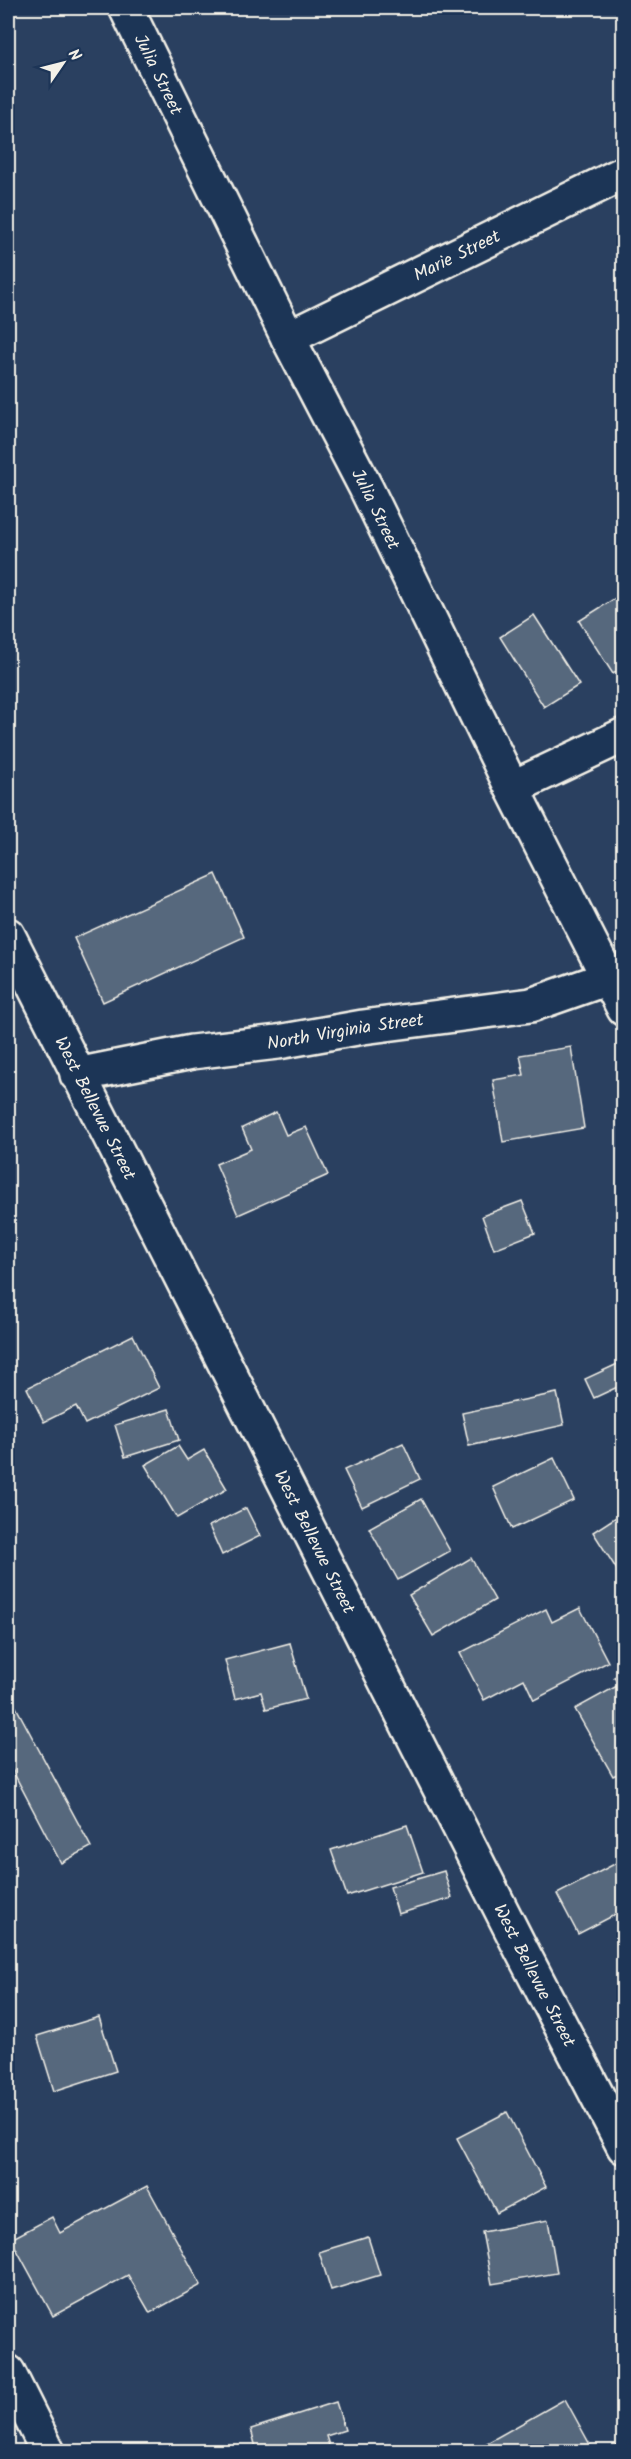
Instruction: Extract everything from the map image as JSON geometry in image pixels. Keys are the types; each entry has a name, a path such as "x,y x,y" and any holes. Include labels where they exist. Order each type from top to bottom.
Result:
{"main road":[{"name":"Julia Street","path":"126,8 288,338 366,488 512,788 611,964 624,1009"},
{"name":"Marie Street","path":"288,338 624,173"},
{"path":"512,788 624,735"},
{"name":"West Bellevue Street","path":"8,935 522,1951 624,2147"},
{"name":"North Virginia Street","path":"77,1075 192,1052 278,1042 363,1027 531,1005 611,964"},
{"path":"8,2372 48,2451"}],"building":[{"path":"617,597 624,607 624,667 613,674 579,621"},
{"path":"534,615 579,685 544,707 500,637"},
{"path":"216,874 244,937 103,1002 74,938"},
{"path":"571,1047 584,1128 503,1142 493,1080 524,1075 520,1055"},
{"path":"276,1112 286,1135 306,1127 328,1175 238,1215 216,1164 251,1149 242,1128"},
{"path":"522,1201 535,1233 494,1249 482,1216"},
{"path":"133,1335 159,1388 85,1424 76,1406 44,1422 27,1388"},
{"path":"624,1361 624,1384 594,1398 585,1379"},
{"path":"557,1393 564,1425 469,1446 462,1413"},
{"path":"169,1409 179,1440 125,1457 115,1425"},
{"path":"403,1443 420,1479 362,1507 344,1470"},
{"path":"178,1446 187,1460 204,1450 227,1489 177,1518 145,1465"},
{"path":"554,1458 574,1500 512,1529 493,1487"},
{"path":"421,1499 450,1551 398,1580 369,1528"},
{"path":"246,1508 260,1536 222,1555 209,1526"},
{"path":"624,1512 624,1581 593,1532"},
{"path":"471,1558 495,1600 433,1636 409,1595"},
{"path":"580,1608 608,1662 534,1700 524,1679 484,1700 460,1653 546,1609 552,1622"},
{"path":"290,1643 306,1699 266,1709 261,1692 235,1699 225,1660"},
{"path":"624,1672 624,1771 613,1776 575,1709 619,1685 614,1677"},
{"path":"16,1707 91,1847 61,1863 8,1762 8,1711"},
{"path":"407,1825 423,1872 347,1896 331,1850"},
{"path":"624,1859 624,1910 578,1934 557,1894"},
{"path":"444,1871 452,1898 398,1914 390,1887"},
{"path":"99,2017 116,2071 54,2091 37,2036"},
{"path":"507,2112 546,2187 497,2213 457,2138"},
{"path":"147,2186 201,2285 150,2313 128,2275 53,2316 11,2239 52,2217 60,2233"},
{"path":"548,2220 557,2273 492,2284 482,2232"},
{"path":"368,2237 380,2275 331,2290 319,2252"},
{"path":"565,2399 594,2452 471,2452"},
{"path":"336,2402 345,2430 326,2436 331,2452 257,2452 251,2429"},
{"path":"624,2441 624,2452 604,2452"}]}
